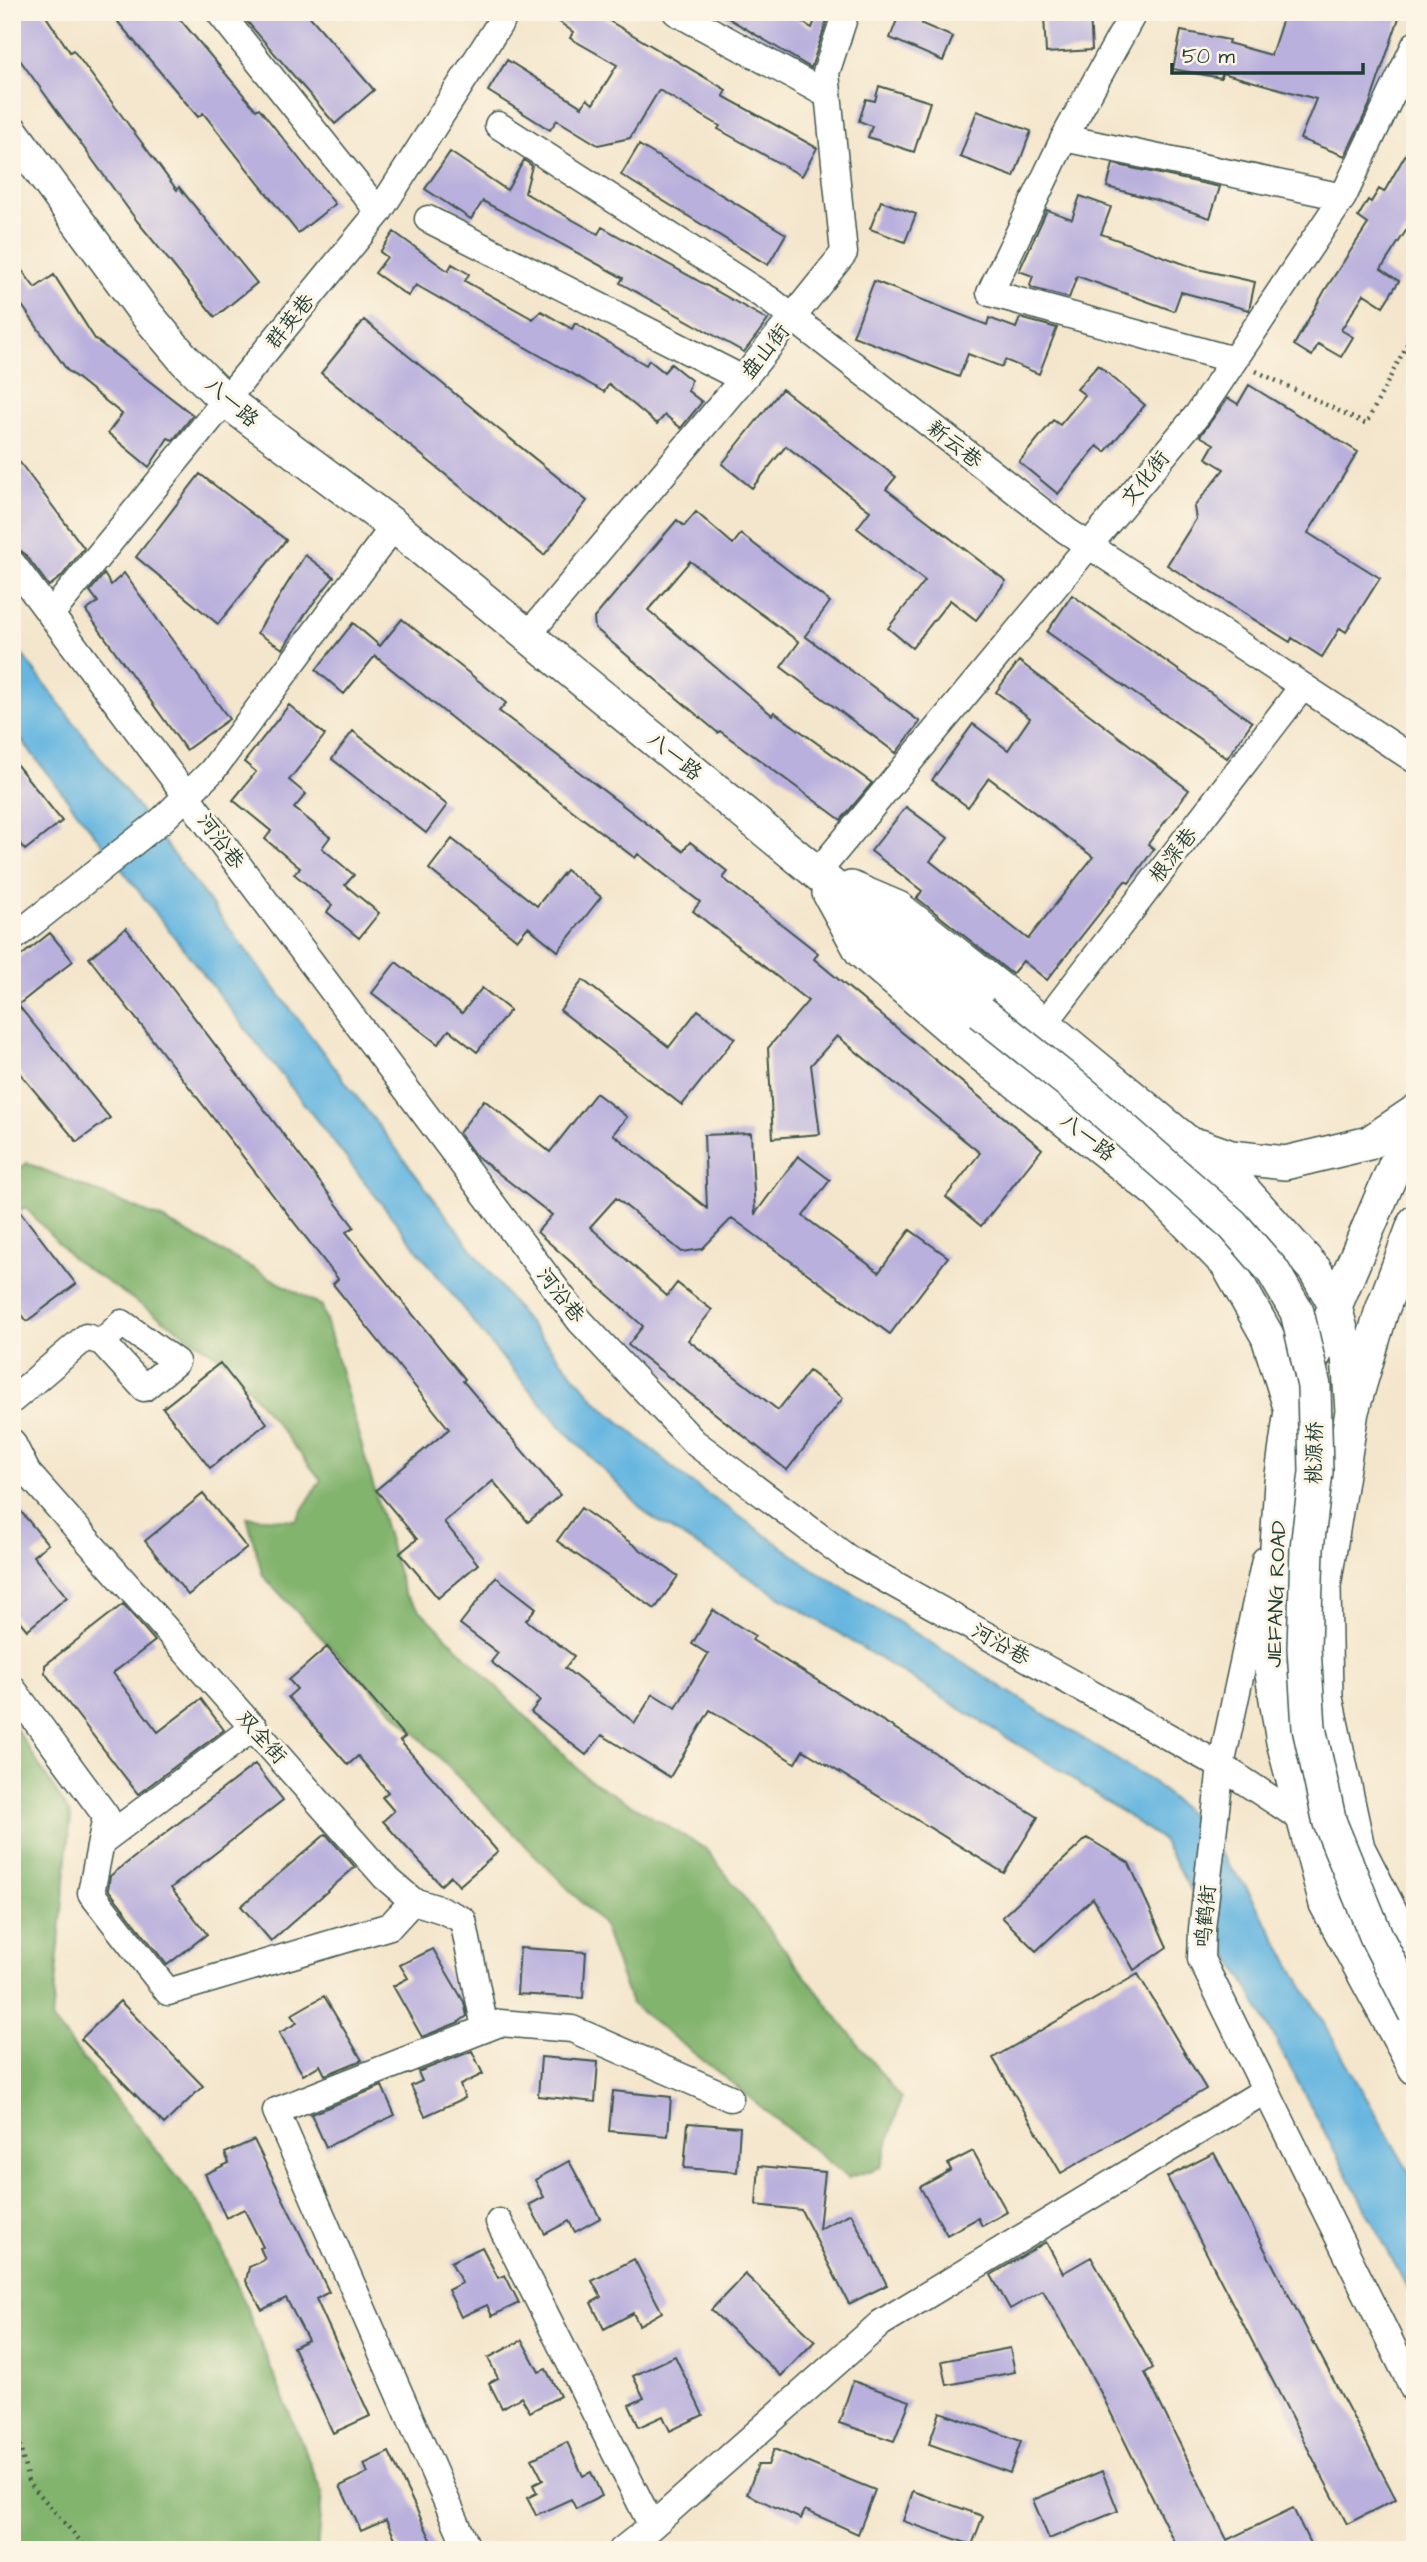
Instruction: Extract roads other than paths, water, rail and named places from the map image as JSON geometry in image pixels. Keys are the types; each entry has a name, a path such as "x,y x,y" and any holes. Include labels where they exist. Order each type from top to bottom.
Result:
{"main road":[{"name":"八一路","path":"12,132 143,310 184,359 225,400 394,526 817,873 861,951 982,1055 1157,1192 1227,1264 1268,1337 1291,1410"},
{"name":"桃源桥","path":"817,873 981,1012 1085,1095 1233,1225 1273,1271 1297,1312 1314,1386 1316,1472 1307,1548 1304,1648 1309,1728 1330,1823 1377,1938 1415,2013"},
{"path":"817,873 898,908 1239,1185 1315,1270 1334,1303 1348,1356 1352,1411"},
{"path":"1181,1139 1231,1157 1286,1163 1369,1143 1415,1112"},
{"name":"JIEFANG ROAD","path":"1415,1118 1334,1303 1291,1410 1281,1482 1270,1662 1283,1742 1326,1904 1415,2068"},
{"path":"1157,1192 1316,1301 1334,1303 1359,1292 1390,1264 1415,1222"},
{"path":"1415,1222 1381,1313 1352,1411 1325,1586 1326,1698 1358,1848 1415,1960"}],"street":[{"path":"219,12 379,212"},
{"name":"群英巷","path":"51,614 379,212 507,12"},
{"path":"676,12 828,94"},
{"name":"盘山街","path":"527,636 743,379 844,253 826,73 846,12"},
{"path":"1134,12 1064,138 990,293 1234,360"},
{"name":"文化街","path":"817,873 1198,414 1343,197 1415,45"},
{"name":"新云巷","path":"498,125 770,300 1089,546 1415,760"},
{"path":"1064,138 1343,197"},
{"path":"428,219 743,379"},
{"path":"12,939 162,820 212,771 394,526"},
{"name":"河沿巷","path":"12,563 580,1321 694,1442 849,1559 1221,1766 1302,1819"},
{"name":"根深巷","path":"1044,1024 1303,686"},
{"path":"12,1400 86,1338 102,1342"},
{"name":"双全街","path":"15,1455 27,1472 385,1877 413,1901 463,1920 485,2028"},
{"name":"鸣鹤街","path":"1281,1482 1221,1766 1201,1959 1415,2392"},
{"path":"12,1688 106,1816 91,1893 168,1992 390,1926 413,1901"},
{"path":"101,1842 254,1727"},
{"path":"468,2550 276,2110 500,2023 572,2029 730,2098"},
{"path":"622,2550 881,2323 1266,2090"},
{"path":"499,2222 652,2526"}],"water":[{"path":"12,641 521,1314 599,1404 685,1478 815,1570 1154,1783 1188,1813 1246,1887 1415,2183 1415,2302 1248,1988 1161,1839 1064,1773 648,1515 564,1430 489,1342 12,728"}]}
